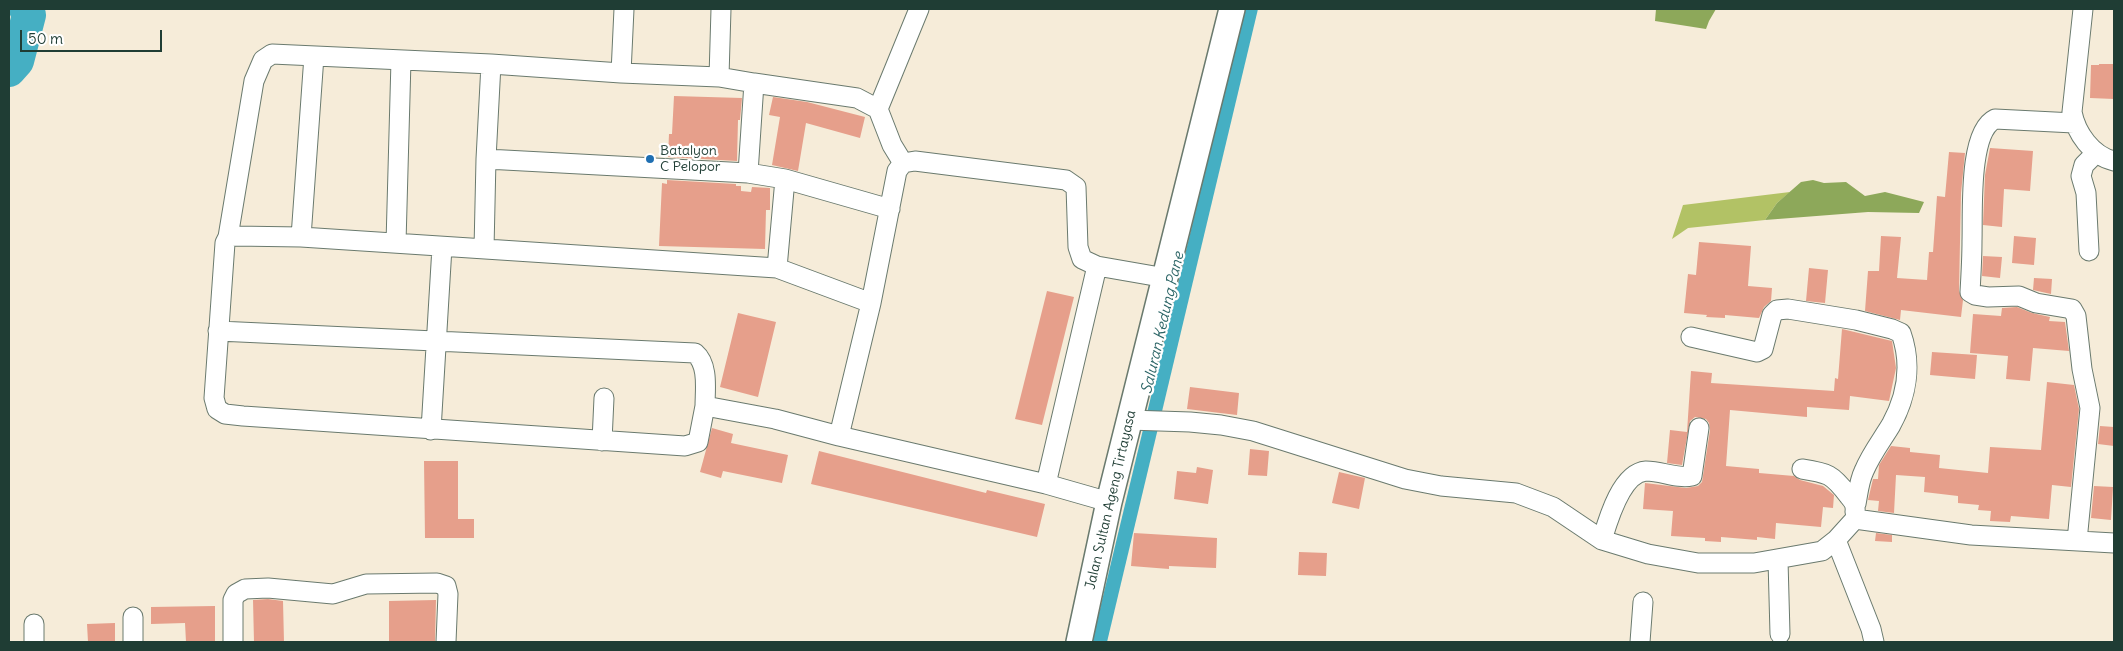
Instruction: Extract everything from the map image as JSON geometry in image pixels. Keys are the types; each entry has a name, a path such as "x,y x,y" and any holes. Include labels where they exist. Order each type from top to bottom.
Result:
{"main road":[{"name":"Jalan Sultan Ageng Tirtayasa","path":"1079,642 1109,502 1135,421 1166,278 1232,9"}],"street":[{"path":"621,73 624,9"},
{"path":"719,76 721,9"},
{"path":"878,109 919,9"},
{"path":"2083,9 2072,112 2074,123 2096,153 2103,159 2114,161"},
{"path":"218,331 695,353 701,358 704,369 705,406 698,442 685,446 431,430 225,414 217,409 214,398 218,331 225,243 228,237 249,107 258,69 262,60 272,54 491,64 621,73 719,76 857,98 878,109 892,145 904,163"},
{"path":"301,237 314,56"},
{"path":"396,243 401,60"},
{"path":"484,249 491,64"},
{"path":"748,173 754,83"},
{"path":"2074,123 1995,119 1988,122 1977,149 1973,187 1970,292 1975,295 1988,297 2019,296 2036,303 2072,309 2076,316 2082,370 2090,408 2077,541"},
{"path":"2089,251 2086,193 2081,176 2084,165 2096,153"},
{"path":"486,159 748,173 785,179 890,209"},
{"path":"839,436 871,303 897,171 904,163 915,161 1066,180 1076,187 1078,196 1078,248 1082,259 1098,266 1166,278"},
{"path":"777,268 785,179"},
{"path":"228,237 301,237 777,268 871,303"},
{"path":"431,430 442,247"},
{"path":"1046,484 1098,266"},
{"path":"1135,421 1190,422 1252,431 1405,479 1441,486 1516,493 1553,507 1602,540 1648,554 1698,562 1754,562 1778,560 1822,551 1836,540 1855,512 1863,472 1903,401 1907,378 1907,360 1906,347 1901,333 1856,320 1788,309 1777,310 1772,315 1763,349 1757,352 1691,337"},
{"path":"602,441 604,398"},
{"path":"705,406 775,419 839,436 1046,484 1109,502"},
{"path":"1602,540 1619,494 1634,475 1645,471 1684,478 1692,476 1699,428"},
{"path":"1802,469 1824,473 1837,479 1855,512"},
{"path":"1855,512 1971,535 2114,543"},
{"path":"1836,540 1871,629 1874,642"},
{"path":"1778,560 1780,634"},
{"path":"233,642 233,600 236,594 245,589 268,588 333,594 366,584 437,583 446,586 448,594 446,642"},
{"path":"1640,642 1643,602"},
{"path":"133,617 133,642"}],"green space":[{"path":"1656,9 1716,9 1706,29 1655,21"},
{"path":"1813,180 1824,183 1846,182 1865,196 1885,192 1924,202 1919,213 1868,212 1765,220 1777,203 1801,182"},
{"path":"1790,192 1777,203 1765,220 1688,228 1672,239 1683,205"}],"water":[{"path":"1244,9 1258,9 1107,642 1092,642"}],"building":[{"path":"2114,64 2114,99 2090,98 2091,65"},
{"path":"674,96 742,98 740,120 738,120 737,161 668,157 669,134 672,134"},
{"path":"773,97 807,102 865,117 860,138 806,123 798,171 772,165 780,117 769,115"},
{"path":"1990,148 2033,151 2030,191 2004,189 2002,227 1983,225 1985,175"},
{"path":"1949,152 1965,153 1961,193 1959,291 1963,300 1961,317 1901,310 1900,320 1865,311 1868,271 1879,271 1881,236 1901,237 1897,278 1927,280 1929,252 1933,252 1937,196 1945,197"},
{"path":"667,180 736,184 736,186 741,186 741,191 751,192 752,187 770,188 770,210 766,210 765,249 659,246 662,183 667,184"},
{"path":"2014,236 2036,238 2034,265 2012,263"},
{"path":"1699,242 1751,246 1748,286 1772,288 1771,301 1764,307 1759,318 1725,315 1725,318 1706,317 1707,315 1684,313 1688,274 1696,275"},
{"path":"1983,256 2002,257 2000,278 1982,276"},
{"path":"1809,268 1828,270 1825,303 1806,301"},
{"path":"2034,278 2052,279 2051,294 2033,290"},
{"path":"1047,291 1074,297 1042,425 1015,419"},
{"path":"2017,307 2050,317 2049,321 2065,322 2069,351 2033,348 2030,381 2006,379 2008,356 1970,353 1973,314 2001,316 2002,308"},
{"path":"738,313 776,322 758,397 720,387"},
{"path":"1842,329 1892,341 1896,368 1889,401 1850,396 1849,410 1807,407 1807,417 1730,410 1726,466 1759,469 1759,473 1794,476 1800,480 1823,486 1834,495 1833,508 1823,507 1821,527 1776,523 1775,539 1757,537 1757,540 1721,537 1721,542 1705,541 1705,538 1671,536 1673,511 1643,509 1645,483 1686,488 1698,486 1702,482 1710,430 1706,419 1695,417 1690,421 1682,465 1667,463 1670,430 1687,432 1691,371 1712,373 1711,383 1834,391 1835,378 1838,379"},
{"path":"1932,352 1977,355 1975,379 1930,375"},
{"path":"2047,382 2074,385 2079,409 2071,487 2052,485 2049,519 2011,516 2010,522 1990,521 1991,511 1978,510 1979,505 1958,503 1958,496 1924,492 1925,477 1896,475 1894,513 1878,511 1879,501 1868,500 1873,479 1878,479 1879,465 1891,446 1910,448 1910,452 1940,455 1939,468 1988,473 1990,447 2041,450"},
{"path":"1190,387 1239,393 1237,415 1187,409"},
{"path":"2100,426 2114,427 2114,446 2098,444"},
{"path":"712,428 733,434 731,443 788,455 782,483 723,471 721,478 700,472"},
{"path":"1250,449 1269,451 1267,476 1248,475"},
{"path":"819,451 986,493 987,490 1045,504 1037,537 811,484"},
{"path":"424,461 458,461 458,519 474,519 474,538 425,538"},
{"path":"1197,467 1213,470 1208,504 1174,499 1177,471 1196,473"},
{"path":"1339,472 1365,478 1359,509 1332,503"},
{"path":"2094,486 2113,487 2111,520 2091,518"},
{"path":"1134,533 1217,538 1216,568 1169,566 1169,569 1131,566"},
{"path":"1876,533 1892,535 1892,542 1875,541"},
{"path":"1299,552 1327,553 1326,576 1298,575"},
{"path":"253,600 283,601 284,642 254,642"},
{"path":"436,600 435,642 389,642 389,601"},
{"path":"215,606 215,642 186,642 185,623 151,624 151,607"},
{"path":"115,623 115,642 88,642 87,624"}],"waterway":[{"path":"9,70 17,61 29,15 26,9"}],"place":[{"name":"Batalyon C Pelopor","path":"650,159"}],"water label":[{"name":"Saluran Kedung Pane","path":"1163,323"}]}
